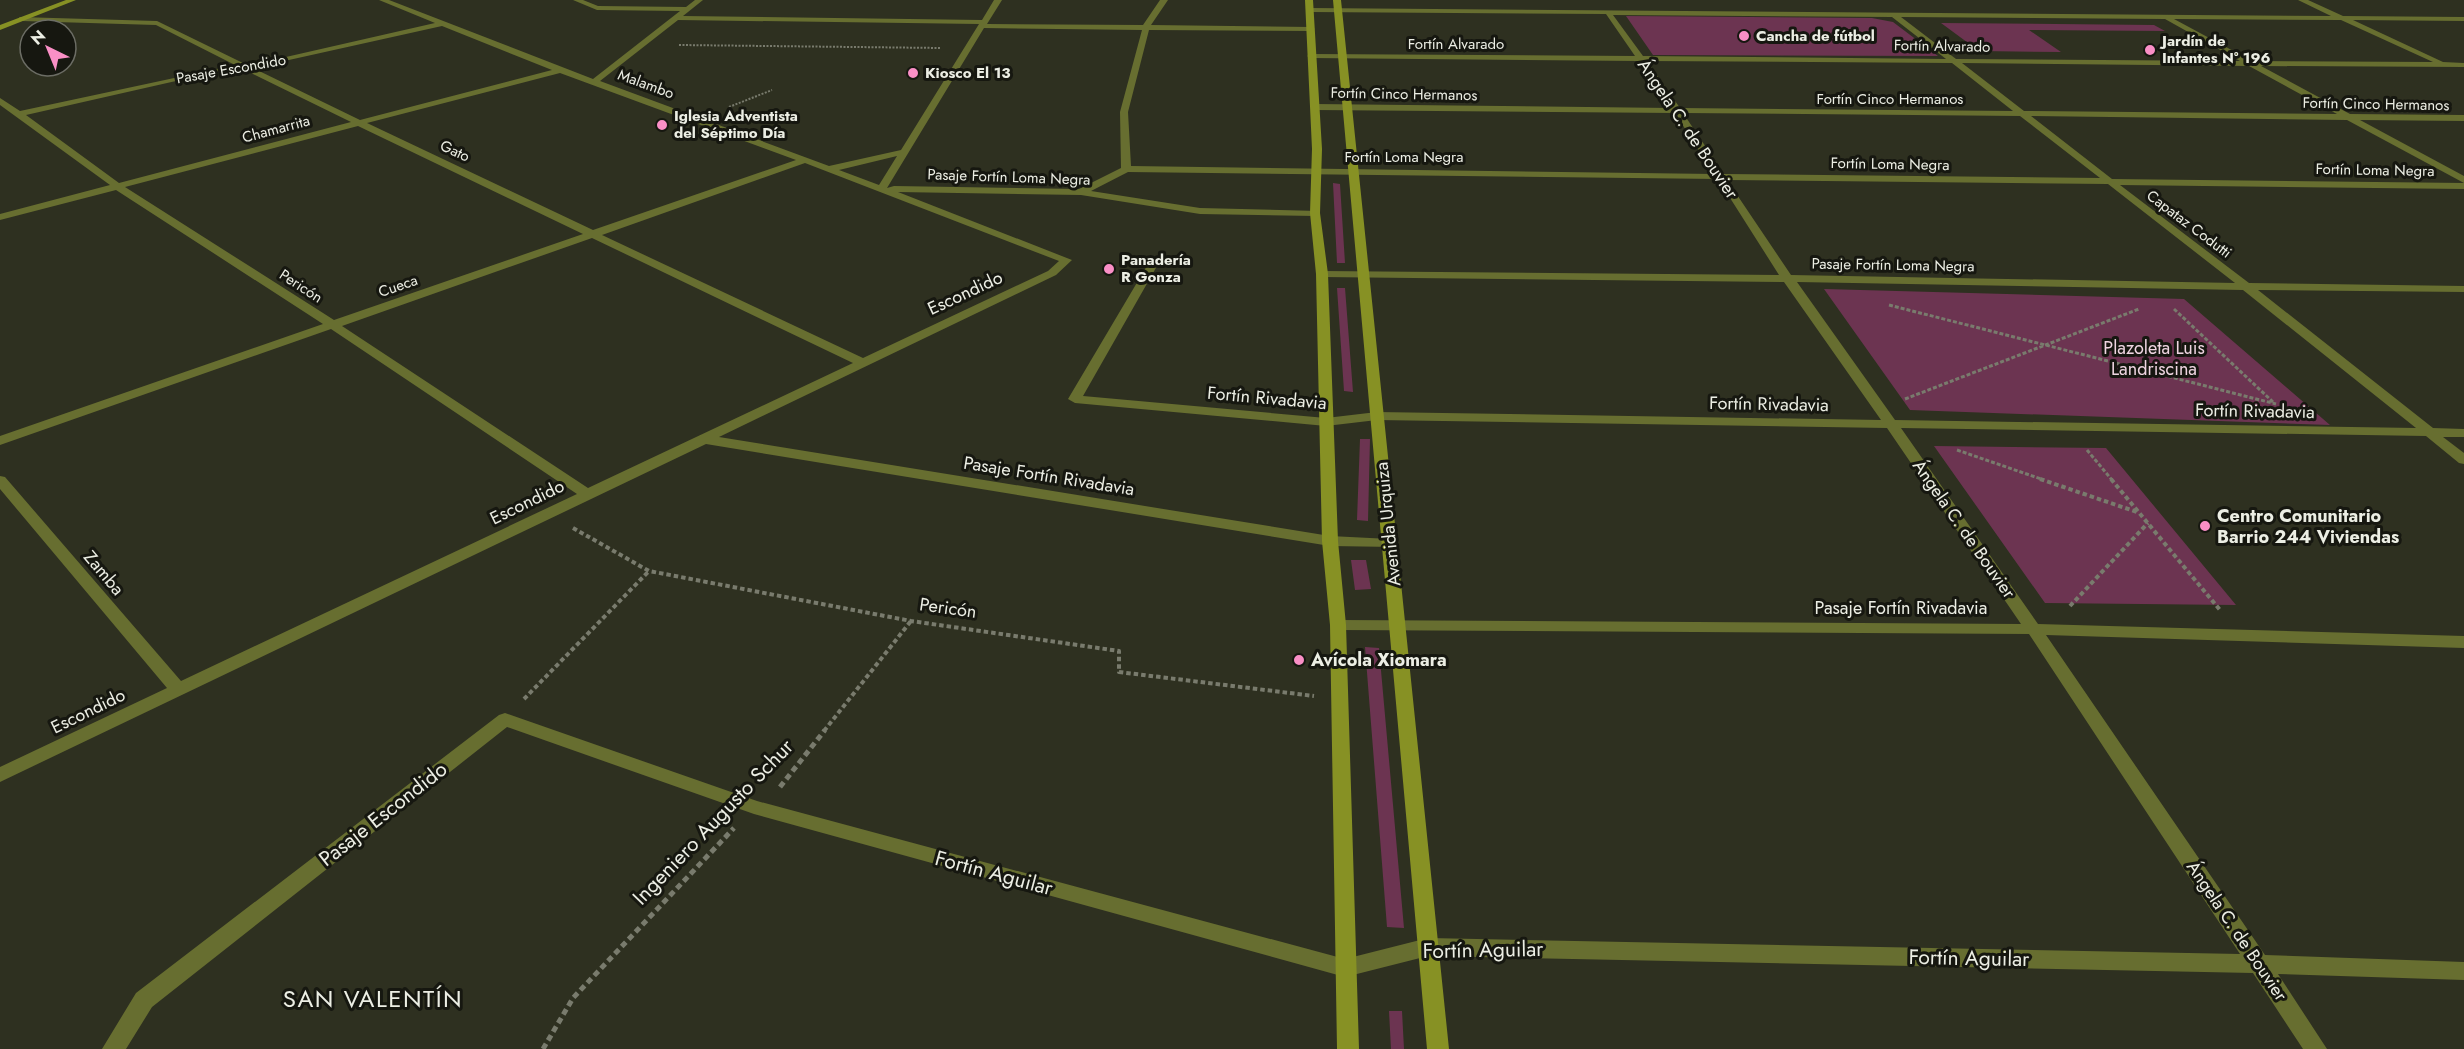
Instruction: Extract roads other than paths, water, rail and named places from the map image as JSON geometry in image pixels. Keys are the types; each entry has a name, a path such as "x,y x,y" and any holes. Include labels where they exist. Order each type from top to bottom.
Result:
{"main road":[{"path":"25,18 72,0"},
{"path":"1310,5 1317,149 1315,213 1322,274 1330,541 1338,625 1348,1049"},
{"name":"Avenida Urquiza","path":"1338,5 1438,1049"},
{"path":"0,28 18,21"}],"street":[{"name":"Malambo","path":"383,0 560,70 697,119 1067,260"},
{"path":"577,0 597,8 688,9"},
{"path":"595,81 699,0"},
{"path":"882,189 998,0"},
{"path":"1081,192 1126,169 1124,112 1146,27 1164,0"},
{"path":"2302,0 2464,74"},
{"path":"1830,4 1841,14"},
{"path":"1310,5 1608,12 2464,19"},
{"name":"Ángela C. de Bouvier","path":"1608,12 1677,110 1787,278 1797,289 2033,629 2316,1049"},
{"name":"Capataz Codutti","path":"1893,14 2248,288 2464,460"},
{"path":"2166,17 2345,117 2464,180"},
{"path":"675,18 1311,29"},
{"name":"Gato","path":"78,21 157,23 359,123 595,233 863,363"},
{"name":"Pasaje Escondido","path":"20,114 220,69 264,64 441,24"},
{"name":"Fortín Alvarado","path":"1311,56 1951,59 2464,65"},
{"name":"Chamarrita","path":"0,217 560,70"},
{"name":"Pericón","path":"0,101 117,186 333,324 588,495"},
{"name":"Fortín Cinco Hermanos","path":"1315,107 2464,118"},
{"path":"829,169 904,152"},
{"name":"Cueca","path":"0,441 805,160"},
{"name":"Fortín Loma Negra","path":"1126,169 2464,186"},
{"name":"Pasaje Fortín Loma Negra","path":"882,189 1081,192 1200,211 1315,213"},
{"name":"Fortín Rivadavia","path":"1156,259 1075,399 1326,423 1377,416 2464,433"},
{"name":"Escondido","path":"0,775 1052,273 1067,260"},
{"name":"Pasaje Fortín Loma Negra","path":"1322,274 1787,278 2248,288 2464,289"},
{"name":"Pasaje Fortín Rivadavia","path":"703,439 1330,541 1389,544"},
{"name":"Zamba","path":"0,480 178,690"},
{"name":"Pasaje Fortín Rivadavia","path":"1338,625 2033,629 2464,642"},
{"name":"Pasaje Escondido","path":"113,1049 144,1000 504,719"},
{"name":"Fortín Aguilar","path":"504,719 754,807 1345,968 1428,947 2259,964 2464,971"}],"place":[{"name":"Cancha de fútbol","path":"1744,36"},
{"name":"Jardín de Infantes N° 196","path":"2150,50"},
{"name":"Kiosco El 13","path":"913,73"},
{"name":"Iglesia Adventista del Séptimo Día","path":"662,125"},
{"name":"Panadería R Gonza","path":"1109,269"},
{"name":"Centro Comunitario Barrio 244 Viviendas","path":"2205,526"},
{"name":"Avícola Xiomara","path":"1299,660"}],"district":[{"name":"SAN VALENTÍN","path":"373,999"}],"park label":[{"name":"Plazoleta Luis Landriscina","path":"2154,358"}]}
